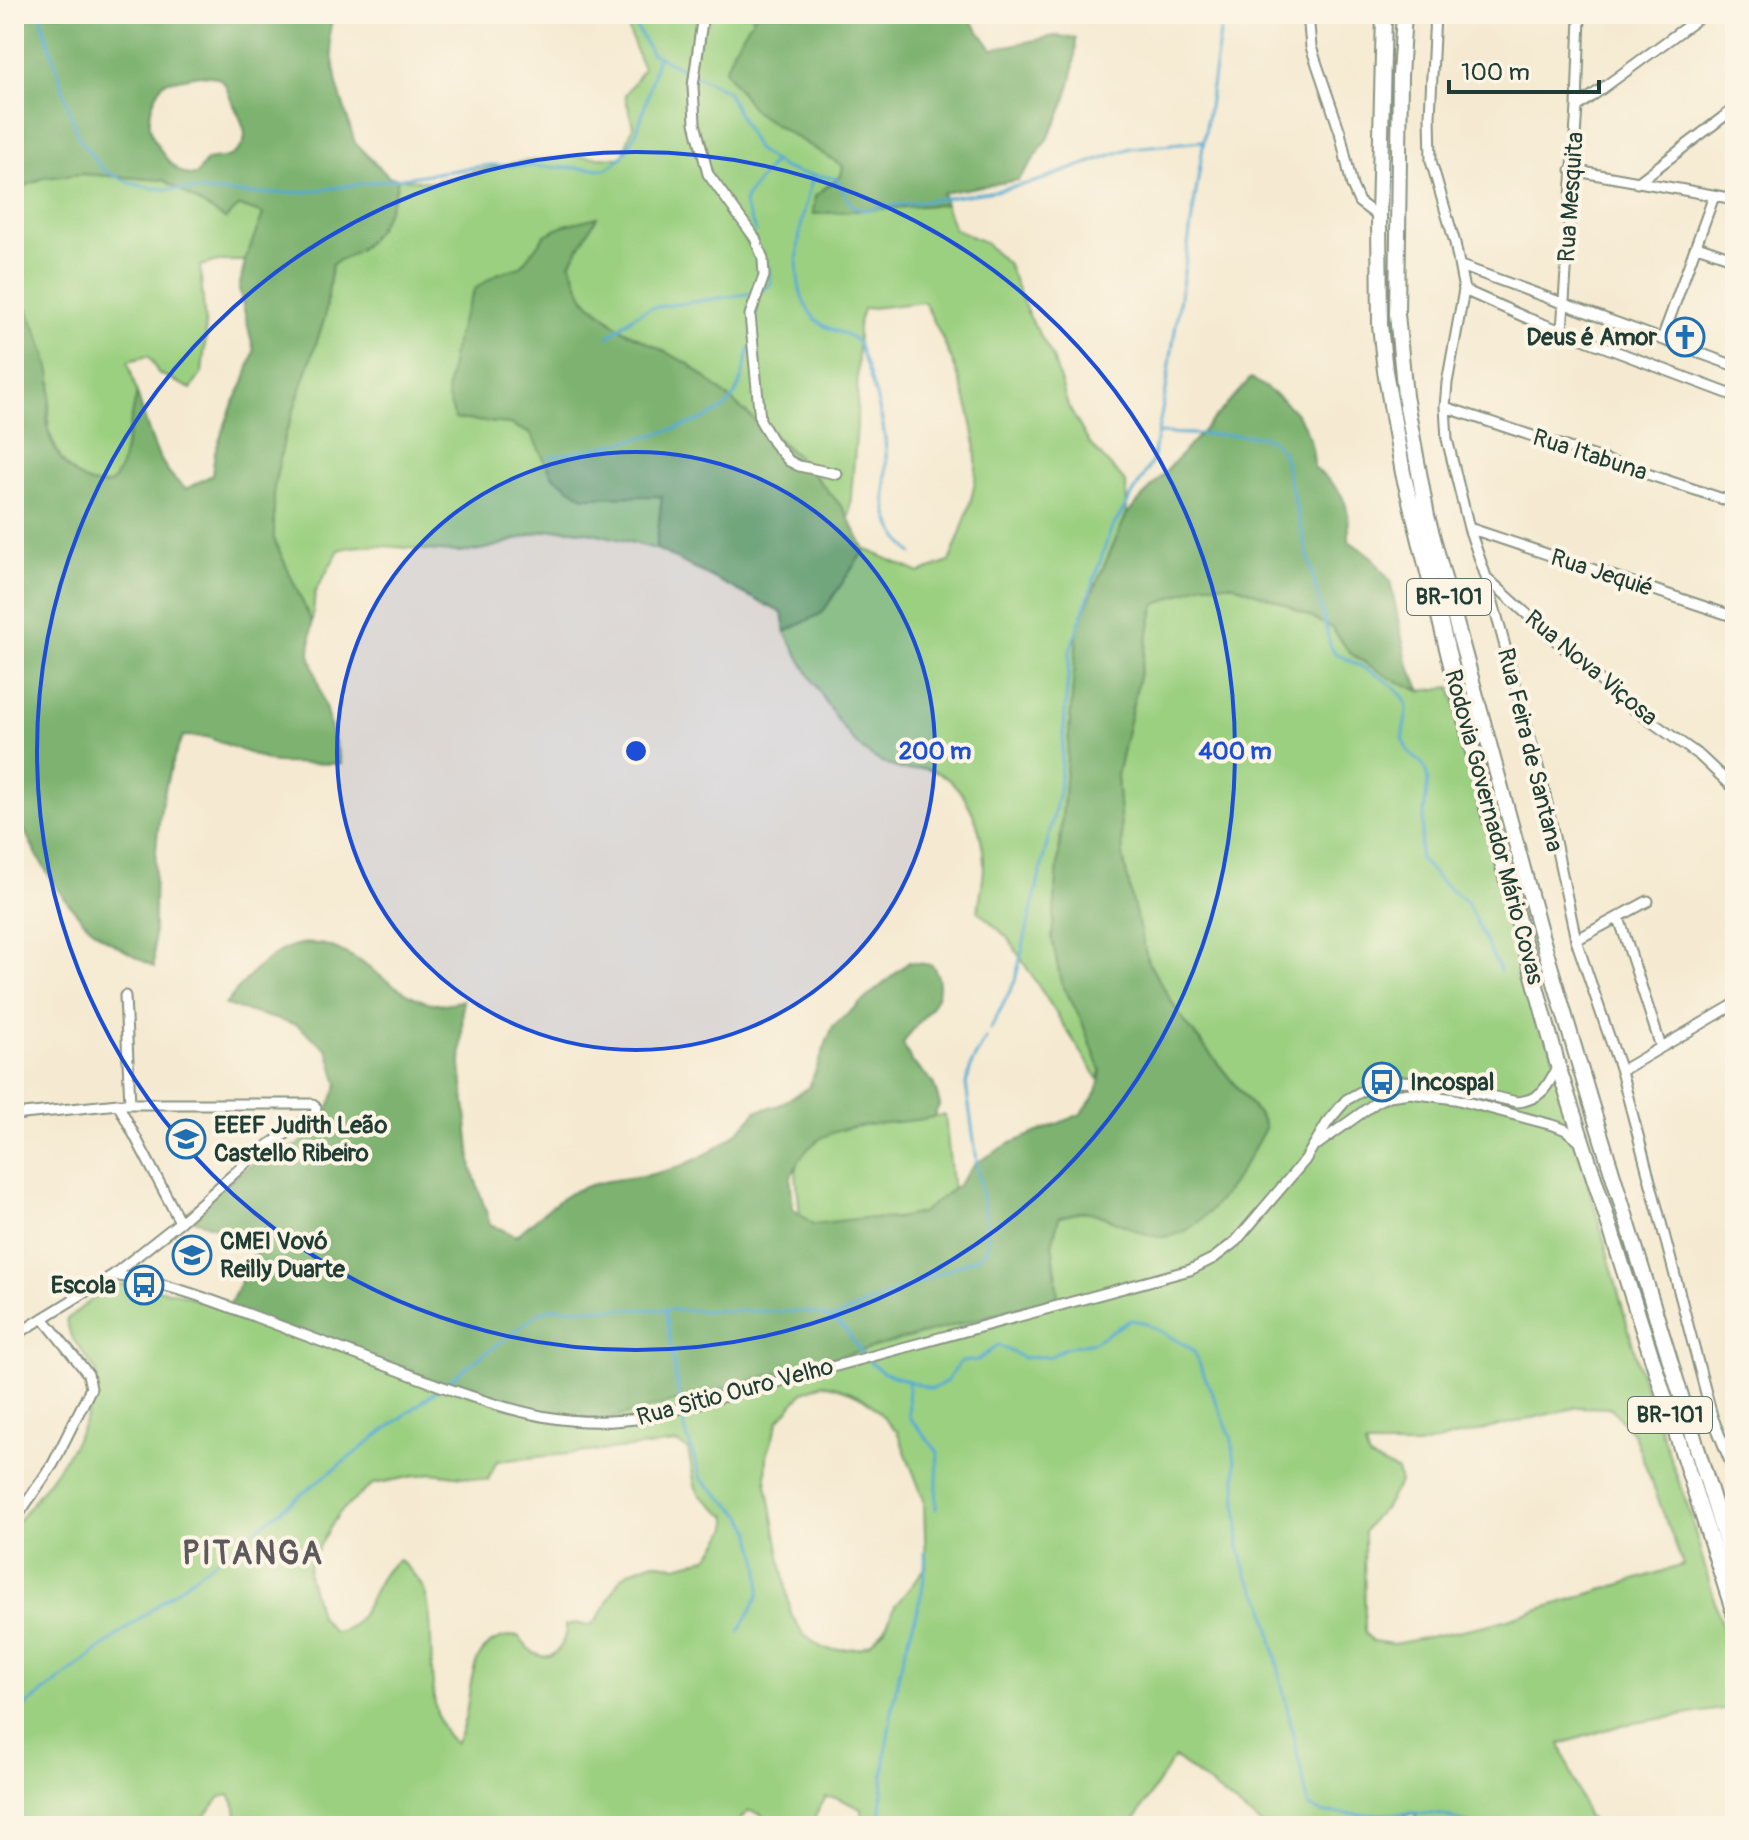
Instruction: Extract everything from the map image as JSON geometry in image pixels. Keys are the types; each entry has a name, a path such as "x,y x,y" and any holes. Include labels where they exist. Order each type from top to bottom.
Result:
{"main road":[{"name":"Rodovia Governador Mário Covas","path":"1384,14 1380,325 1403,473 1487,808 1558,1066 1735,1616"},
{"name":"Rodovia Governador Mário Covas","path":"1404,14 1400,76 1397,314 1405,396 1427,516 1541,935 1735,1571"}],"street":[{"path":"703,14 693,86 695,123 708,174 755,238 763,259 764,276 750,315 760,420 789,461 837,474"},
{"path":"1308,14 1311,47 1340,132 1352,186 1359,202 1379,217"},
{"name":"Rua Feira de Santana","path":"1435,14 1431,161 1461,266 1464,290 1445,407 1447,439 1469,528 1486,577 1543,785 1576,940 1621,1071 1712,1416 1735,1474"},
{"name":"Rua Mesquita","path":"1562,331 1580,14"},
{"path":"1577,107 1704,14"},
{"path":"1637,183 1735,108"},
{"path":"1571,170 1735,199"},
{"path":"1662,339 1714,196"},
{"path":"1697,246 1735,259"},
{"path":"1461,266 1735,366"},
{"path":"1464,290 1562,331 1735,396"},
{"name":"Rua Itabuna","path":"1445,407 1735,503"},
{"name":"Rua Jequié","path":"1469,528 1735,617"},
{"name":"Rua Nova Viçosa","path":"1486,577 1625,703 1700,756 1735,789"},
{"path":"1576,940 1648,901"},
{"path":"1619,918 1661,1047"},
{"path":"125,996 130,1104"},
{"path":"1621,1071 1735,1004"},
{"name":"Rua Sitio Ouro Velho","path":"113,1275 148,1280 209,1299 497,1406 551,1419 614,1423 648,1417 1190,1270 1214,1258 1236,1241 1315,1146 1327,1123 1346,1100 1371,1086 1394,1081 1428,1082 1517,1102 1530,1101 1546,1089 1558,1066"},
{"name":"Rua Sitio Ouro Velho","path":"1315,1146 1378,1101 1410,1093 1455,1099 1546,1123 1566,1130 1585,1148"},
{"path":"118,1104 180,1222"},
{"path":"14,1115 118,1104 313,1104 316,1108 315,1114 257,1153 180,1222 113,1275 14,1336"},
{"path":"14,1521 53,1464 91,1388 88,1374 43,1318"},
{"path":"1716,1509 1735,1512"}],"green space":[{"path":"14,14 333,14 329,35 337,84 355,143 389,177 398,178 389,209 372,237 356,252 332,264 325,317 284,439 274,487 274,539 312,623 310,654 341,764 274,763 207,737 183,736 172,763 159,820 154,879 154,967 101,936 75,911 45,868 14,807 14,280 49,366 48,429 62,461 90,483 112,483 121,467 137,393 160,458 175,480 186,489 212,475 215,452 254,351 239,289 245,261 263,214 240,206 225,219 164,180 81,174 43,178 14,191","holes":["199,75 221,80 245,135 240,149 232,155 207,160 196,175 189,175 174,166 160,150 150,126 150,114 164,82"]},
{"path":"623,14 752,14 775,125 843,166 841,176 822,190 813,214 945,204 954,229 984,242 1008,264 1027,312 1053,358 1068,406 1090,444 1126,483 1127,514 1078,625 1052,938 1061,982 1080,1017 1101,1071 1099,1080 1007,937 978,911 984,874 981,838 962,794 940,774 924,769 897,768 863,750 832,711 785,632 822,613 865,549 919,573 949,562 973,491 975,444 956,369 924,302 863,309 858,326 857,425 849,519 797,456 689,364 621,329 584,298 570,263 578,248 545,235 520,267 497,274 456,419 510,424 531,434 553,476 584,497 662,495 656,549 599,534 569,530 540,532 492,547 462,552 383,546 352,547 339,550 315,592 312,623 274,539 274,487 284,439 325,317 332,264 356,251 396,190 398,178 432,182 513,163 573,156 622,158 633,126 625,95 643,69"},
{"path":"756,14 966,14 992,49 1055,36 1076,38 1072,79 1052,131 1018,180 942,193 945,204 813,214 815,196 841,176 843,166 755,112 725,70 734,48"},
{"path":"81,174 164,180 225,218 240,206 263,214 245,261 218,261 200,266 206,335 202,373 191,389 158,373 149,356 128,361 137,393 121,467 112,483 95,486 80,479 63,463 48,430 51,380 38,336 14,280 14,191 43,178"},
{"path":"597,217 570,263 584,299 621,329 689,364 797,456 843,508 865,549 822,613 785,632 782,613 656,549 662,496 584,497 553,476 531,434 510,424 455,419 447,395 452,356 462,319 475,289 497,274 520,267 545,235 565,225"},
{"path":"1251,378 1277,396 1304,425 1313,451 1314,468 1333,484 1344,499 1349,541 1372,557 1390,581 1407,661 1421,691 1392,679 1350,653 1332,628 1285,604 1232,584 1203,584 1155,605 1117,775 1123,857 1132,900 1148,962 1181,1017 1261,1118 1265,1128 1236,1178 1209,1212 1178,1234 1161,1237 1090,1212 1059,1217 1052,1244 1058,1297 606,1420 516,1410 227,1310 260,1242 182,1216 249,1166 298,1145 322,1126 338,1084 328,1050 297,1025 225,1005 263,963 293,946 309,943 327,946 352,956 395,986 424,1001 442,1004 463,1000 461,1066 472,1169 490,1224 516,1236 569,1194 600,1183 667,1170 696,1159 736,1134 756,1111 777,1106 809,1087 833,1026 909,962 932,965 938,977 939,988 931,1008 903,1044 912,1062 933,1082 940,1104 933,1117 857,1126 822,1138 808,1149 791,1176 793,1209 813,1224 863,1218 893,1219 921,1213 958,1185 976,1163 1009,1144 1081,1114 1097,1092 1101,1071 1080,1017 1061,982 1052,939 1078,625 1127,514"},
{"path":"1203,584 1232,584 1285,604 1332,628 1350,653 1420,691 1451,687 1644,1385 1687,1504 1735,1673 1735,1707 1622,1725 1560,1744 1587,1815 1596,1826 1420,1826 1416,1824 1416,1813 1375,1826 1263,1826 1174,1757 1131,1826 865,1826 861,1809 838,1798 826,1797 815,1816 814,1826 769,1826 761,1814 749,1811 740,1819 738,1826 650,1826 638,1823 634,1826 235,1826 236,1810 230,1795 220,1797 198,1826 14,1826 14,1526 67,1455 87,1416 98,1374 71,1336 66,1320 106,1288 123,1284 175,1292 427,1378 1057,1276 1052,1244 1059,1217 1088,1211 1127,1226 1265,1128 1261,1117 1181,1017 1148,962 1132,900 1123,857 1117,775 1155,604","holes":["823,1384 844,1389 864,1399 897,1431 924,1500 926,1567 895,1606 885,1629 870,1644 860,1648 822,1648 803,1634 791,1614 766,1479 767,1455 779,1420 803,1392","1578,1407 1611,1408 1633,1433 1683,1565 1491,1624 1394,1644 1372,1641 1365,1633 1364,1532 1384,1509 1400,1482 1397,1471 1369,1458 1365,1446 1417,1446","678,1443 688,1450 695,1486 700,1495 728,1517 728,1528 709,1557 677,1566 654,1562 630,1571 620,1579 597,1621 587,1626 577,1623 566,1625 562,1644 549,1656 536,1654 518,1636 498,1640 485,1649 477,1662 462,1729 455,1743 444,1730 437,1713 428,1605 416,1576 399,1560 381,1578 355,1623 333,1632 319,1615 308,1574 310,1562 339,1513 373,1484 431,1473 488,1480 497,1461"]},
{"path":"945,1115 955,1212 801,1227 792,1129"}],"waterway":[{"path":"40,14 78,137 103,170 130,183 151,188 254,194 305,192 491,165 605,169 617,162 635,136 658,56"},
{"path":"629,14 651,53 727,91 756,149 782,167 798,173 836,178 852,206 862,210 995,191 1035,182 1131,148 1202,141"},
{"path":"990,1030 1015,981 1059,792 1070,651 1110,532 1152,462 1166,390 1223,14"},
{"path":"756,232 744,204 774,161"},
{"path":"813,175 800,231 798,273 801,292 808,309 820,323 850,336 858,343 884,432 887,510 899,539 912,553"},
{"path":"761,291 771,284 768,266"},
{"path":"608,337 634,316 650,308 754,293"},
{"path":"755,329 756,309"},
{"path":"549,457 670,430 714,414 727,405 736,393 750,348"},
{"path":"1158,433 1260,436 1271,440 1282,451 1330,645 1335,653 1389,683 1404,699 1407,713 1403,740 1424,767 1428,780 1419,858 1442,883 1466,901 1500,971"},
{"path":"833,1318 981,1256 987,1248 966,1084 972,1063 986,1038"},
{"path":"446,1383 539,1313 552,1308 807,1312 827,1317 840,1325 862,1354"},
{"path":"665,1309 680,1404"},
{"path":"869,1361 882,1372 932,1389 946,1382 960,1362 978,1360 998,1345 1023,1358 1051,1356 1065,1348 1094,1342 1130,1320 1143,1322 1189,1347 1231,1436 1239,1547 1247,1576 1264,1603 1309,1807 1324,1813 1443,1815 1477,1826"},
{"path":"908,1382 909,1417 938,1452 936,1509"},
{"path":"14,1715 440,1388"},
{"path":"681,1411 701,1479 743,1516 751,1531 760,1567 759,1595 739,1632"},
{"path":"880,1826 891,1715 920,1600 925,1552"}],"place":[{"name":"Deus é Amor","path":"1685,337"},
{"name":"Incospal","path":"1382,1082"},
{"name":"EEEF Judith Leão Castello Ribeiro","path":"186,1139"},
{"name":"CMEI Vovó Reilly Duarte","path":"192,1255"},
{"name":"Escola","path":"144,1285"}],"district":[{"name":"PITANGA","path":"253,1554"}]}
